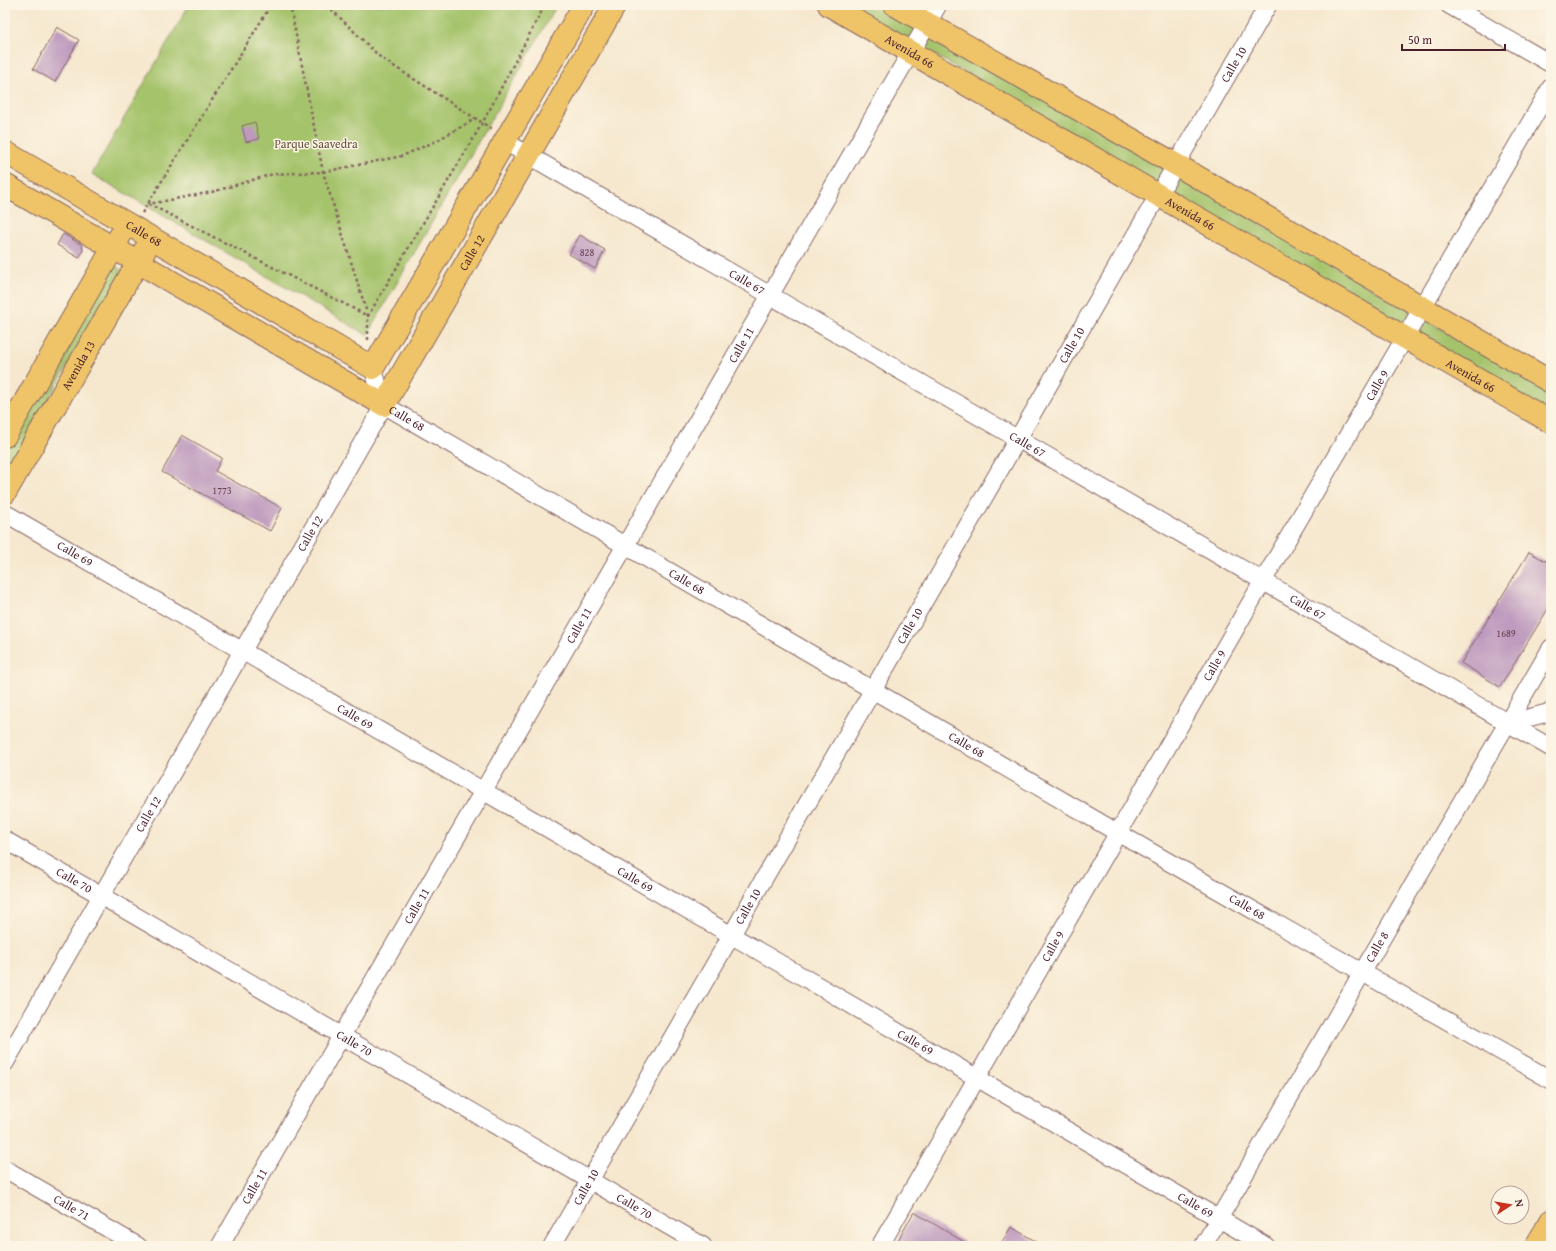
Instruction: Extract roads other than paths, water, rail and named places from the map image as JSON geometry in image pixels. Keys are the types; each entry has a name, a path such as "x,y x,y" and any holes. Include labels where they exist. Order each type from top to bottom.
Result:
{"main road":[{"path":"373,368 500,138 584,5"},
{"name":"Calle 12","path":"384,405 615,5"},
{"name":"Avenida 66","path":"829,5 1551,422"},
{"path":"895,5 1175,164 1551,382"},
{"name":"Calle 68","path":"5,152 134,219 152,239 373,368"},
{"name":"Calle 68","path":"5,185 384,405"},
{"path":"5,436 113,248 134,219"},
{"name":"Avenida 13","path":"5,493 152,239"},
{"path":"1536,1246 1551,1221"}],"street":[{"name":"Calle 11","path":"220,1246 938,5"},
{"name":"Calle 10","path":"552,1246 1268,5"},
{"path":"1449,5 1551,64"},
{"name":"Calle 9","path":"880,1246 1263,581 1551,87"},
{"name":"Calle 67","path":"500,138 1551,748"},
{"name":"Calle 68","path":"373,368 384,405 1118,833 1363,971 1551,1080"},
{"name":"Calle 12","path":"5,1063 384,405"},
{"name":"Calle 69","path":"5,513 1266,1246"},
{"name":"Calle 8","path":"1203,1246 1551,648"},
{"path":"1508,723 1551,712"},
{"name":"Calle 70","path":"5,840 703,1246"},
{"name":"Calle 71","path":"5,1169 138,1246"}],"park label":[{"name":"Parque Saavedra","path":"316,144"}]}
